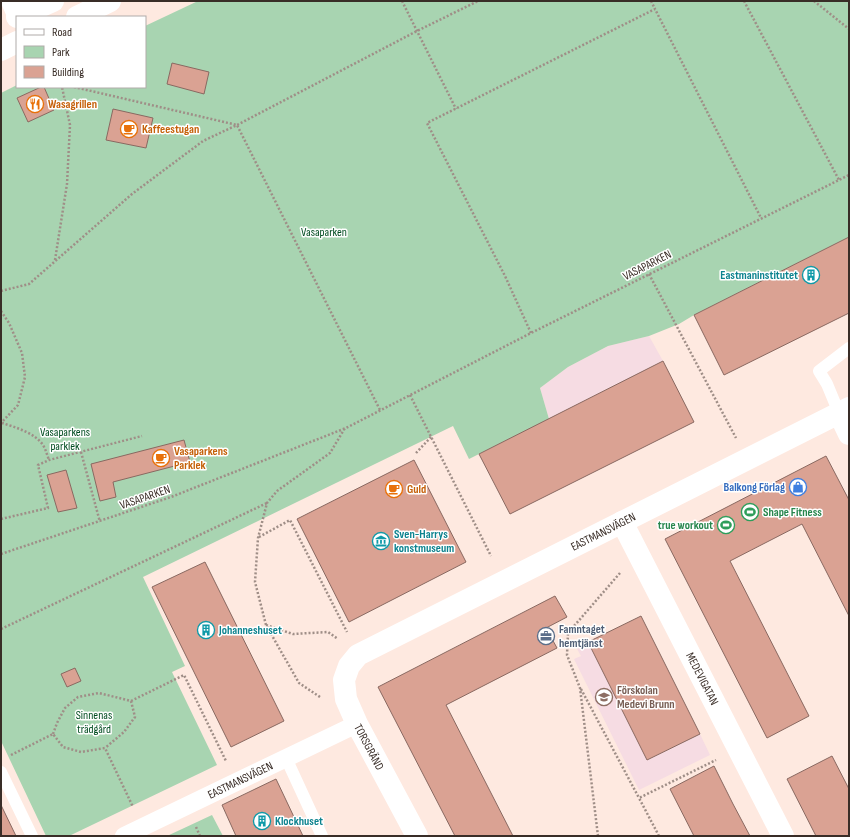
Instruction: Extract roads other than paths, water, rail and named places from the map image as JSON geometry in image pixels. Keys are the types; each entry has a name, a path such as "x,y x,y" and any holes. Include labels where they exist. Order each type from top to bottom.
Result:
{"street":[{"path":"14,16 53,1"},
{"path":"79,16 110,1"},
{"path":"1,50 16,42"},
{"path":"844,410 849,434"},
{"name":"EASTMANSVÄGEN","path":"358,655 844,410"},
{"name":"MEDEVIGATAN","path":"622,522 783,836"},
{"name":"TORSGRÄND","path":"358,655 349,666 344,680 346,699 357,724 417,836"},
{"name":"EASTMANSVÄGEN","path":"124,836 357,724"}],"lane":[{"path":"844,410 819,371 849,348"},
{"path":"286,758 322,836"},
{"path":"1,772 32,836"}],"place":[{"name":"Wasagrillen","path":"35,104"},
{"name":"Kaffeestugan","path":"129,129"},
{"name":"Eastmaninstitutet","path":"811,275"},
{"name":"Vasaparkens Parklek","path":"161,458"},
{"name":"Balkong Förlag","path":"798,487"},
{"name":"Guld","path":"394,489"},
{"name":"Shape Fitness","path":"750,512"},
{"name":"true workout","path":"726,525"},
{"name":"Sven-Harrys konstmuseum","path":"381,541"},
{"name":"Johanneshuset","path":"206,630"},
{"name":"Famntaget hemtjänst","path":"546,636"},
{"name":"Förskolan Medevi Brunn","path":"604,697"},
{"name":"Klockhuset","path":"262,821"}],"park label":[{"name":"Vasaparken","path":"324,232"},
{"name":"Vasaparkens parklek","path":"65,439"},
{"name":"Sinnenas trädgård","path":"94,722"}]}
